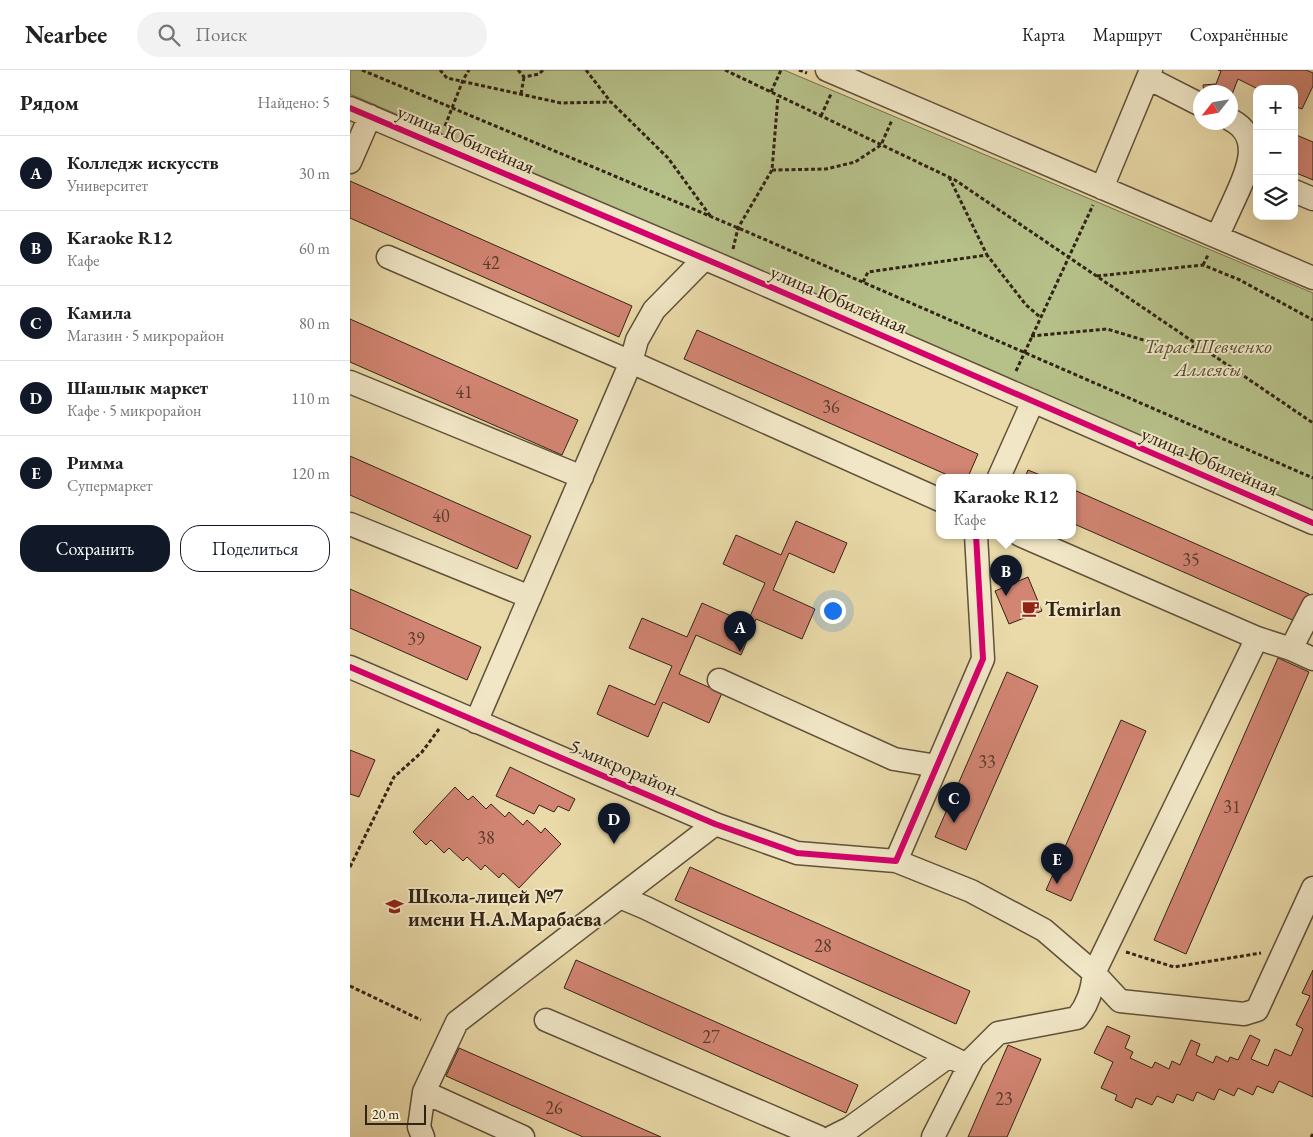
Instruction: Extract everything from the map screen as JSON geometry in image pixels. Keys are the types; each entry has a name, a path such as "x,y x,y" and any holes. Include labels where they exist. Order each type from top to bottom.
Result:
{"street":[{"path":"1102,188 1149,74 1193,101"},
{"path":"823,77 1102,188 1313,278"},
{"path":"350,162 360,112"},
{"name":"улица Юбилейная","path":"360,112 729,269 1313,523"},
{"path":"1217,237 1252,173 1246,134 1238,125"},
{"path":"1298,193 1313,199"},
{"path":"388,257 936,498"},
{"path":"476,722 582,477 630,362 637,340 654,310 704,259"},
{"path":"350,382 582,477"},
{"path":"1000,474 1033,401"},
{"path":"350,524 530,597"},
{"path":"896,861 983,659 976,539"},
{"path":"1029,539 1257,638 1291,649 1313,659"},
{"path":"1291,649 1313,606"},
{"path":"933,1137 973,1058 998,1033 1077,1018 1085,1008 1092,991 1094,973 1257,638"},
{"name":"5 микрорайон","path":"350,667 715,824 796,853 896,861 971,891 1044,930 1094,973 1120,1001 1244,1014 1256,1010 1313,888"},
{"path":"719,680 894,758 937,766"},
{"path":"419,1134 424,1092 457,1022 715,824"},
{"path":"620,897 969,1066"},
{"path":"546,1020 819,1137"},
{"path":"832,1137 850,1128 949,1056"},
{"path":"424,1092 523,1137"}],"path":[{"path":"362,70 738,228 1313,478"},
{"path":"440,70 447,78 561,103 611,102"},
{"path":"439,145 463,80 469,70"},
{"path":"518,70 524,77"},
{"path":"524,77 539,74 544,70"},
{"path":"586,70 611,102 668,158 712,217"},
{"path":"725,70 949,177 1313,423"},
{"path":"771,92 781,70"},
{"path":"800,70 823,77 821,116"},
{"path":"521,94 524,77"},
{"path":"729,269 738,228 772,170 778,96"},
{"path":"772,170 826,169 855,162 881,144 894,115"},
{"path":"949,177 987,255 1026,305 1040,317"},
{"path":"1007,390 1102,188"},
{"path":"862,282 868,272 987,255"},
{"path":"1096,276 1203,265 1240,280 1313,320"},
{"path":"1031,336 1107,329 1173,349 1198,346"},
{"path":"350,867 394,777 422,752 453,712"},
{"path":"1107,946 1174,967 1284,950"},
{"path":"350,986 421,1020"}],"green space":[{"name":"Тарас Шевченко Аллеясы","path":"350,70 784,70 1313,293 1313,512 350,94"}],"building":[{"path":"1218,70 1306,70 1313,73 1313,86 1302,109 1298,108 1298,85 1253,86 1238,79 1236,85 1203,85 1216,84 1221,71"},
{"path":"1298,136 1313,142 1313,180 1298,174"},
{"path":"350,181 632,306 619,337 350,218"},
{"path":"350,319 578,420 562,455 350,362"},
{"path":"697,330 978,454 969,474 945,474 684,359"},
{"path":"350,456 531,536 517,569 350,495"},
{"path":"1028,470 1038,474 1026,474"},
{"path":"1076,491 1309,594 1297,622 1076,525"},
{"path":"796,521 847,543 834,573 789,553 773,590 815,609 802,639 756,619 741,655 696,635 679,674 722,693 709,723 663,702 648,737 597,714 609,685 655,705 672,666 629,648 642,618 687,637 702,603 747,623 765,583 723,564 736,535 781,555"},
{"path":"1028,577 1042,611 1009,624 995,591"},
{"path":"350,589 481,647 467,680 350,628"},
{"path":"1278,658 1309,672 1186,954 1154,940"},
{"path":"1007,672 1038,686 966,850 935,837"},
{"path":"1121,720 1146,731 1071,901 1046,890"},
{"path":"350,750 375,760 359,797 350,794"},
{"path":"510,767 575,799 569,811 558,806 554,812 539,805 534,814 496,796"},
{"path":"455,787 468,800 473,796 486,809 491,804 505,817 509,812 523,825 527,820 541,833 545,828 561,844 519,888 503,873 499,878 485,865 481,870 467,857 463,861 449,848 444,853 431,840 426,845 413,832"},
{"path":"690,867 970,991 956,1024 675,900"},
{"path":"576,960 858,1085 846,1113 564,988"},
{"path":"1313,970 1313,1097 1279,1081 1273,1093 1257,1086 1253,1095 1238,1088 1234,1096 1219,1089 1214,1100 1197,1092 1193,1101 1177,1094 1173,1103 1157,1096 1152,1105 1136,1098 1132,1108 1115,1100 1117,1095 1101,1088 1113,1062 1094,1053 1107,1026 1130,1036 1125,1048 1133,1052 1130,1058 1152,1068 1155,1062 1169,1069 1172,1061 1180,1065 1191,1040 1200,1044 1196,1055 1213,1063 1216,1056 1228,1062 1230,1057 1238,1060 1250,1035 1260,1040 1251,1059 1268,1066 1275,1049 1291,1056 1303,1029 1296,1025 1310,996 1302,993"},
{"path":"1008,1045 1041,1059 1007,1137 968,1137"},
{"path":"459,1048 661,1137 583,1137 446,1076"}],"cycle path":[{"path":"350,108 729,269 1313,523"},
{"path":"350,667 715,824 797,853 896,861 983,659 976,539"}],"place":[{"name":"Karaoke R12","path":"1006,596"},
{"name":"Temirlan","path":"1031,609"},
{"name":"Колледж искусств","path":"740,652"},
{"name":"Камила","path":"954,823"},
{"name":"Шашлык маркет","path":"614,844"},
{"name":"Римма","path":"1057,884"},
{"name":"Школа-лицей №7 имени Н.А.Марабаева","path":"394,907"}]}
